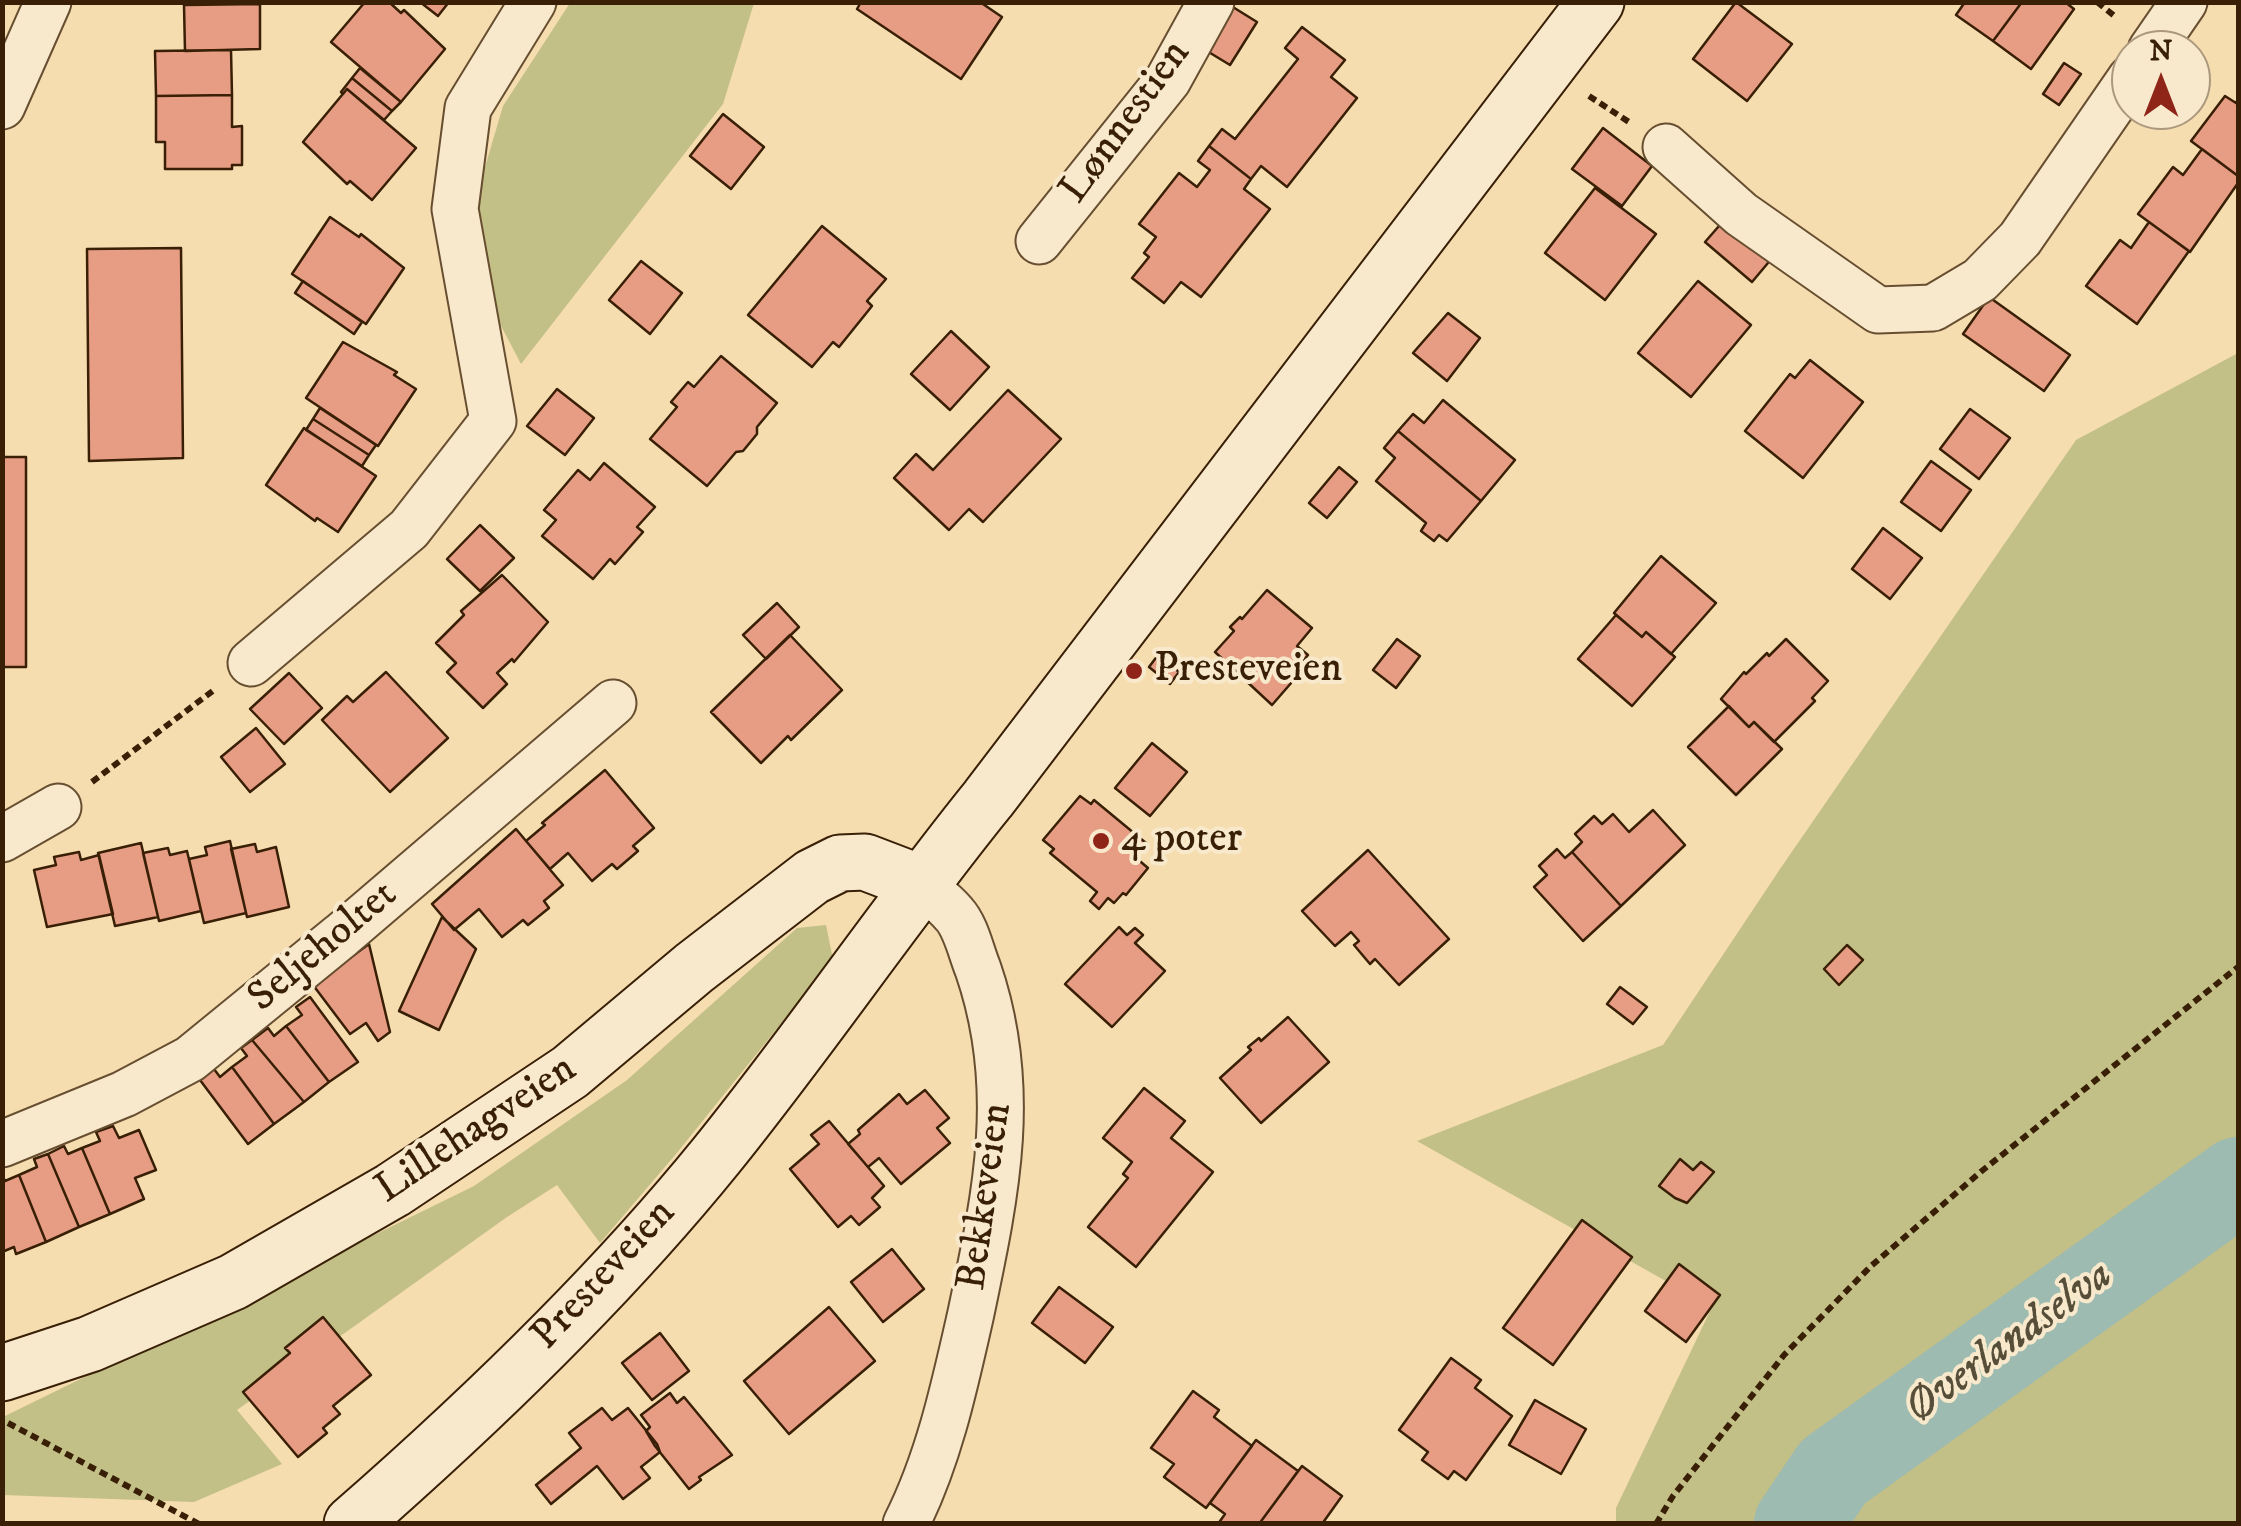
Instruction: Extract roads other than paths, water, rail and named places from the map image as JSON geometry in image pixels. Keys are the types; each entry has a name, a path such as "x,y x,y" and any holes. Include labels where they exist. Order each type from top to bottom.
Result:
{"main road":[{"name":"Presteveien","path":"352,1524 513,1375 715,1158 920,883 1596,2"},
{"name":"Lillehagveien","path":"2,1373 90,1344 233,1282 393,1190 570,1072 812,876 840,863 865,862 920,883"}],"street":[{"path":"2,106 48,2"},
{"path":"251,663 410,529 493,421 455,208 468,108 533,2"},
{"name":"Lønnestien","path":"1038,242 1168,80 1211,2"},
{"path":"2165,30 2184,2"},
{"path":"1666,147 1741,214 1878,310 1933,308 1980,280 2020,239 2111,107"},
{"name":"Seljeholtet","path":"2,1144 124,1094 190,1059 342,935 613,703"},
{"path":"2,838 58,807"},
{"name":"Bekkeveien","path":"906,1524 925,1488 959,1365 993,1211 1003,1092 990,1006 973,958 956,916 920,883"}],"waterway":[{"name":"Øverlandselva","path":"1798,1524 1833,1472 2238,1181"}],"place":[{"name":"Presteveien","path":"1134,671"},
{"name":"4 poter","path":"1101,841"}]}
